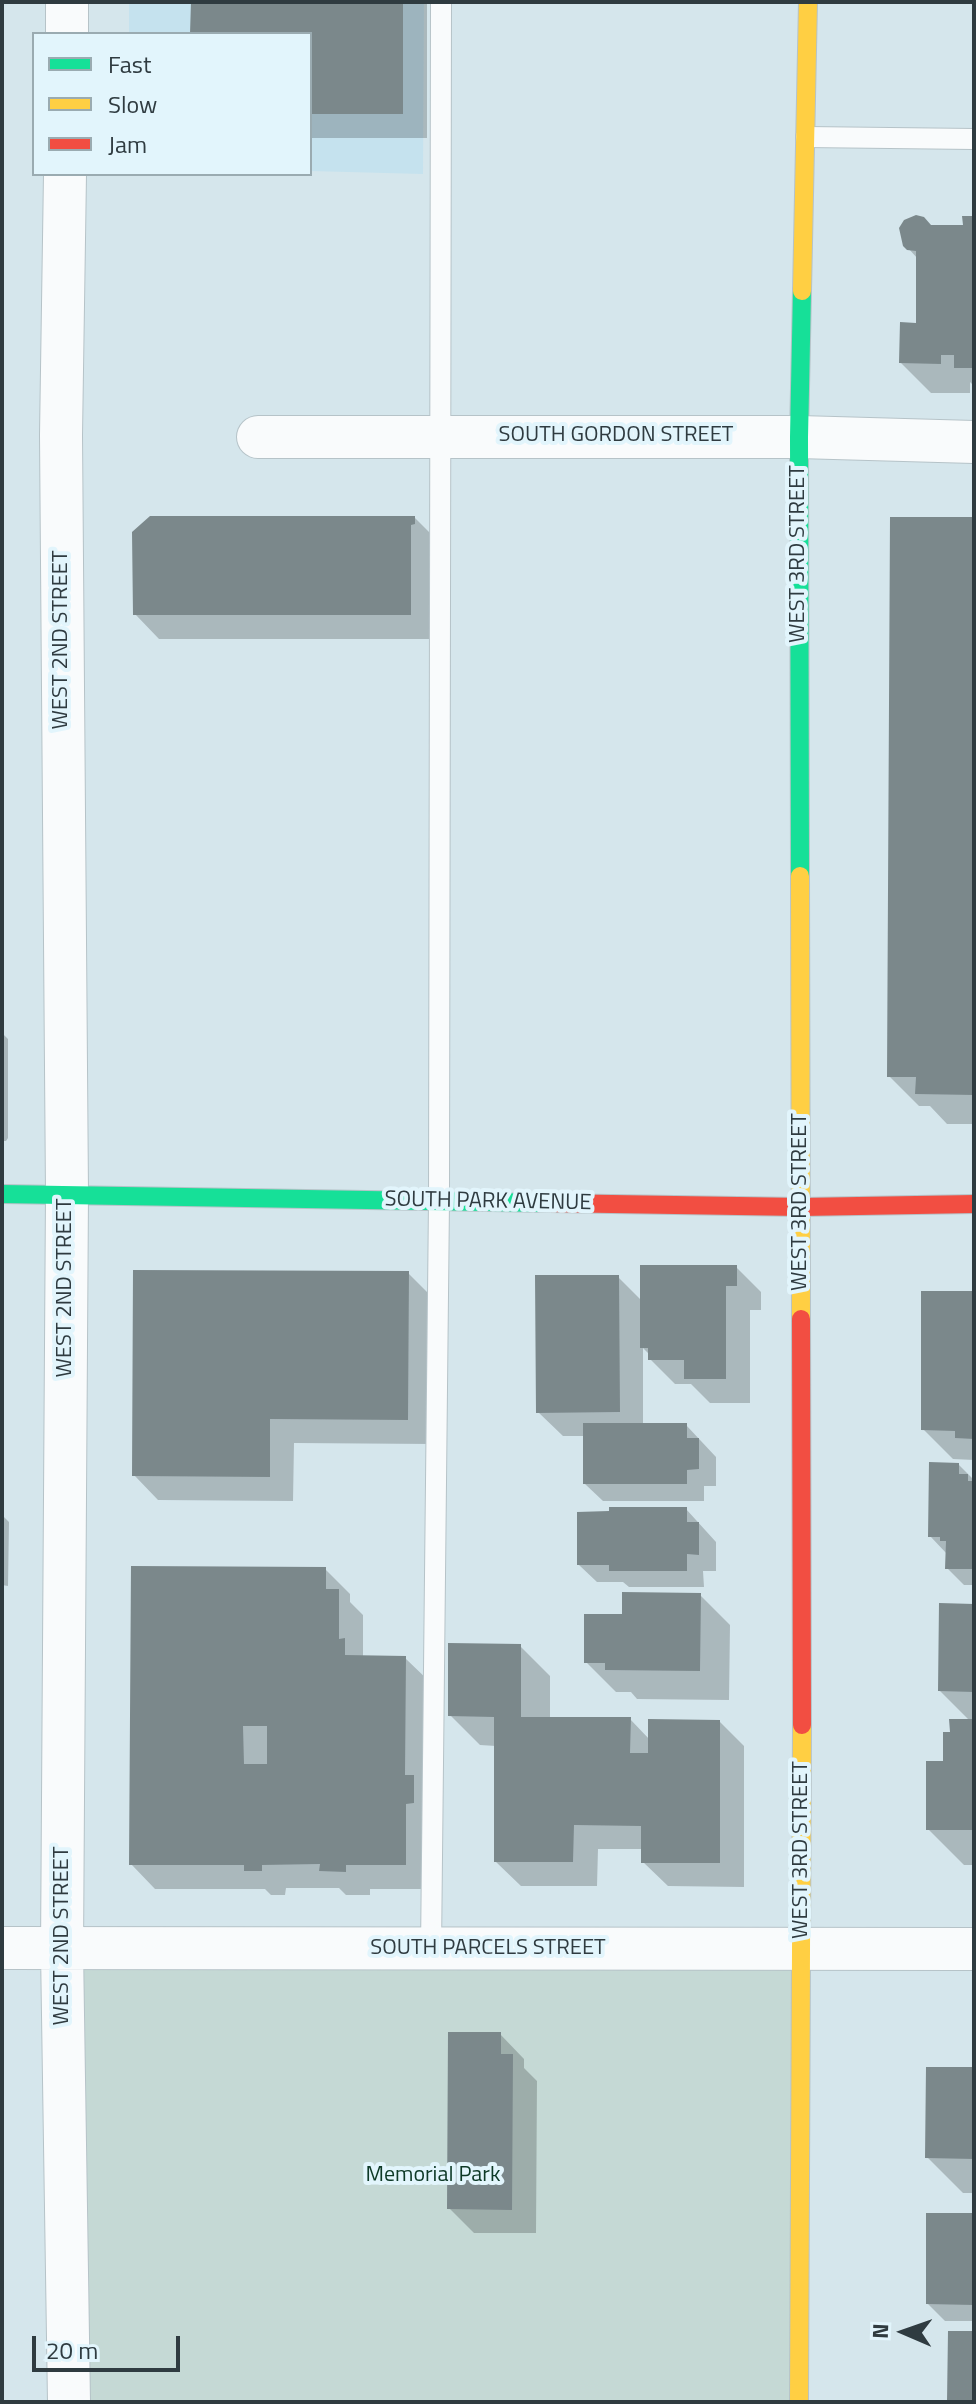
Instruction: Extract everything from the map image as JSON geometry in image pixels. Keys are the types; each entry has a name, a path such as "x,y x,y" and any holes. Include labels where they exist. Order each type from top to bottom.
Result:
{"street":[{"path":"67,2 67,32"},
{"name":"WEST 3RD STREET","path":"799,2402 803,1950 799,437 808,2"},
{"name":"WEST 2ND STREET","path":"65,176 61,451 67,1194 62,1950 69,2402"},
{"name":"SOUTH GORDON STREET","path":"258,437 799,437 974,442"},
{"name":"SOUTH PARK AVENUE","path":"2,1194 801,1207 974,1204"},
{"name":"SOUTH PARCELS STREET","path":"2,1948 974,1949"}],"lane":[{"path":"431,1949 439,1201 441,2"},
{"path":"806,137 974,139"}],"shaded area":[{"path":"129,2 424,2 423,174 312,171 312,32 129,32"}],"green space":[{"name":"Memorial Park","path":"62,1950 803,1950 799,2402 69,2402"}],"building":[{"path":"191,2 403,2 403,114 312,114 312,32 190,32"},
{"path":"916,215 924,217 931,225 963,225 962,216 974,216 974,368 954,368 954,355 941,355 941,364 899,363 900,322 916,323 916,251 903,246 899,228 904,220"},
{"path":"150,516 415,516 415,524 411,525 411,615 133,615 132,532"},
{"path":"890,517 974,517 974,1095 915,1094 916,1077 887,1077"},
{"path":"640,1265 737,1265 737,1286 726,1286 726,1379 684,1379 684,1360 648,1360 648,1348 640,1348"},
{"path":"133,1270 409,1271 408,1420 270,1419 270,1477 132,1476"},
{"path":"535,1275 619,1275 620,1412 536,1413"},
{"path":"921,1291 974,1291 974,1439 955,1438 955,1431 921,1430"},
{"path":"583,1423 687,1423 687,1438 699,1438 699,1469 687,1470 687,1484 583,1484"},
{"path":"929,1462 959,1463 959,1474 968,1474 968,1481 974,1481 974,1569 945,1569 946,1541 940,1541 940,1537 928,1537"},
{"path":"609,1507 687,1507 687,1522 699,1522 699,1555 687,1554 687,1571 609,1571 609,1565 577,1565 577,1512 609,1511"},
{"path":"131,1566 326,1567 326,1589 339,1589 339,1639 345,1638 345,1655 406,1656 405,1775 414,1775 414,1803 406,1804 406,1865 346,1865 346,1872 319,1871 320,1864 262,1865 262,1871 244,1871 244,1865 129,1865","holes":["243,1726 267,1726 267,1764 244,1764"]},
{"path":"622,1592 701,1593 700,1671 605,1670 605,1663 584,1663 584,1614 622,1614"},
{"path":"939,1603 974,1604 974,1692 938,1691"},
{"path":"448,1643 521,1644 521,1717 631,1717 630,1753 648,1753 648,1719 720,1720 720,1863 641,1863 641,1826 574,1825 573,1862 494,1862 494,1717 448,1716"},
{"path":"949,1719 974,1719 974,1830 926,1830 926,1761 943,1761 943,1732 950,1732"},
{"path":"448,2032 501,2032 501,2054 513,2054 512,2210 447,2209"},
{"path":"926,2067 974,2067 974,2159 925,2158"},
{"path":"926,2213 974,2213 974,2305 926,2304"},
{"path":"948,2331 974,2331 974,2402 947,2402"}],"traffic: fast":[{"path":"800,876 799,437 802,291"},
{"path":"2,1194 549,1203"}],"traffic: slow":[{"path":"802,291 808,2"},
{"path":"800,876 801,1319"},
{"path":"799,2402 802,1725"}],"traffic: jam":[{"path":"549,1203 801,1207 974,1204"},
{"path":"801,1319 802,1725"}]}
